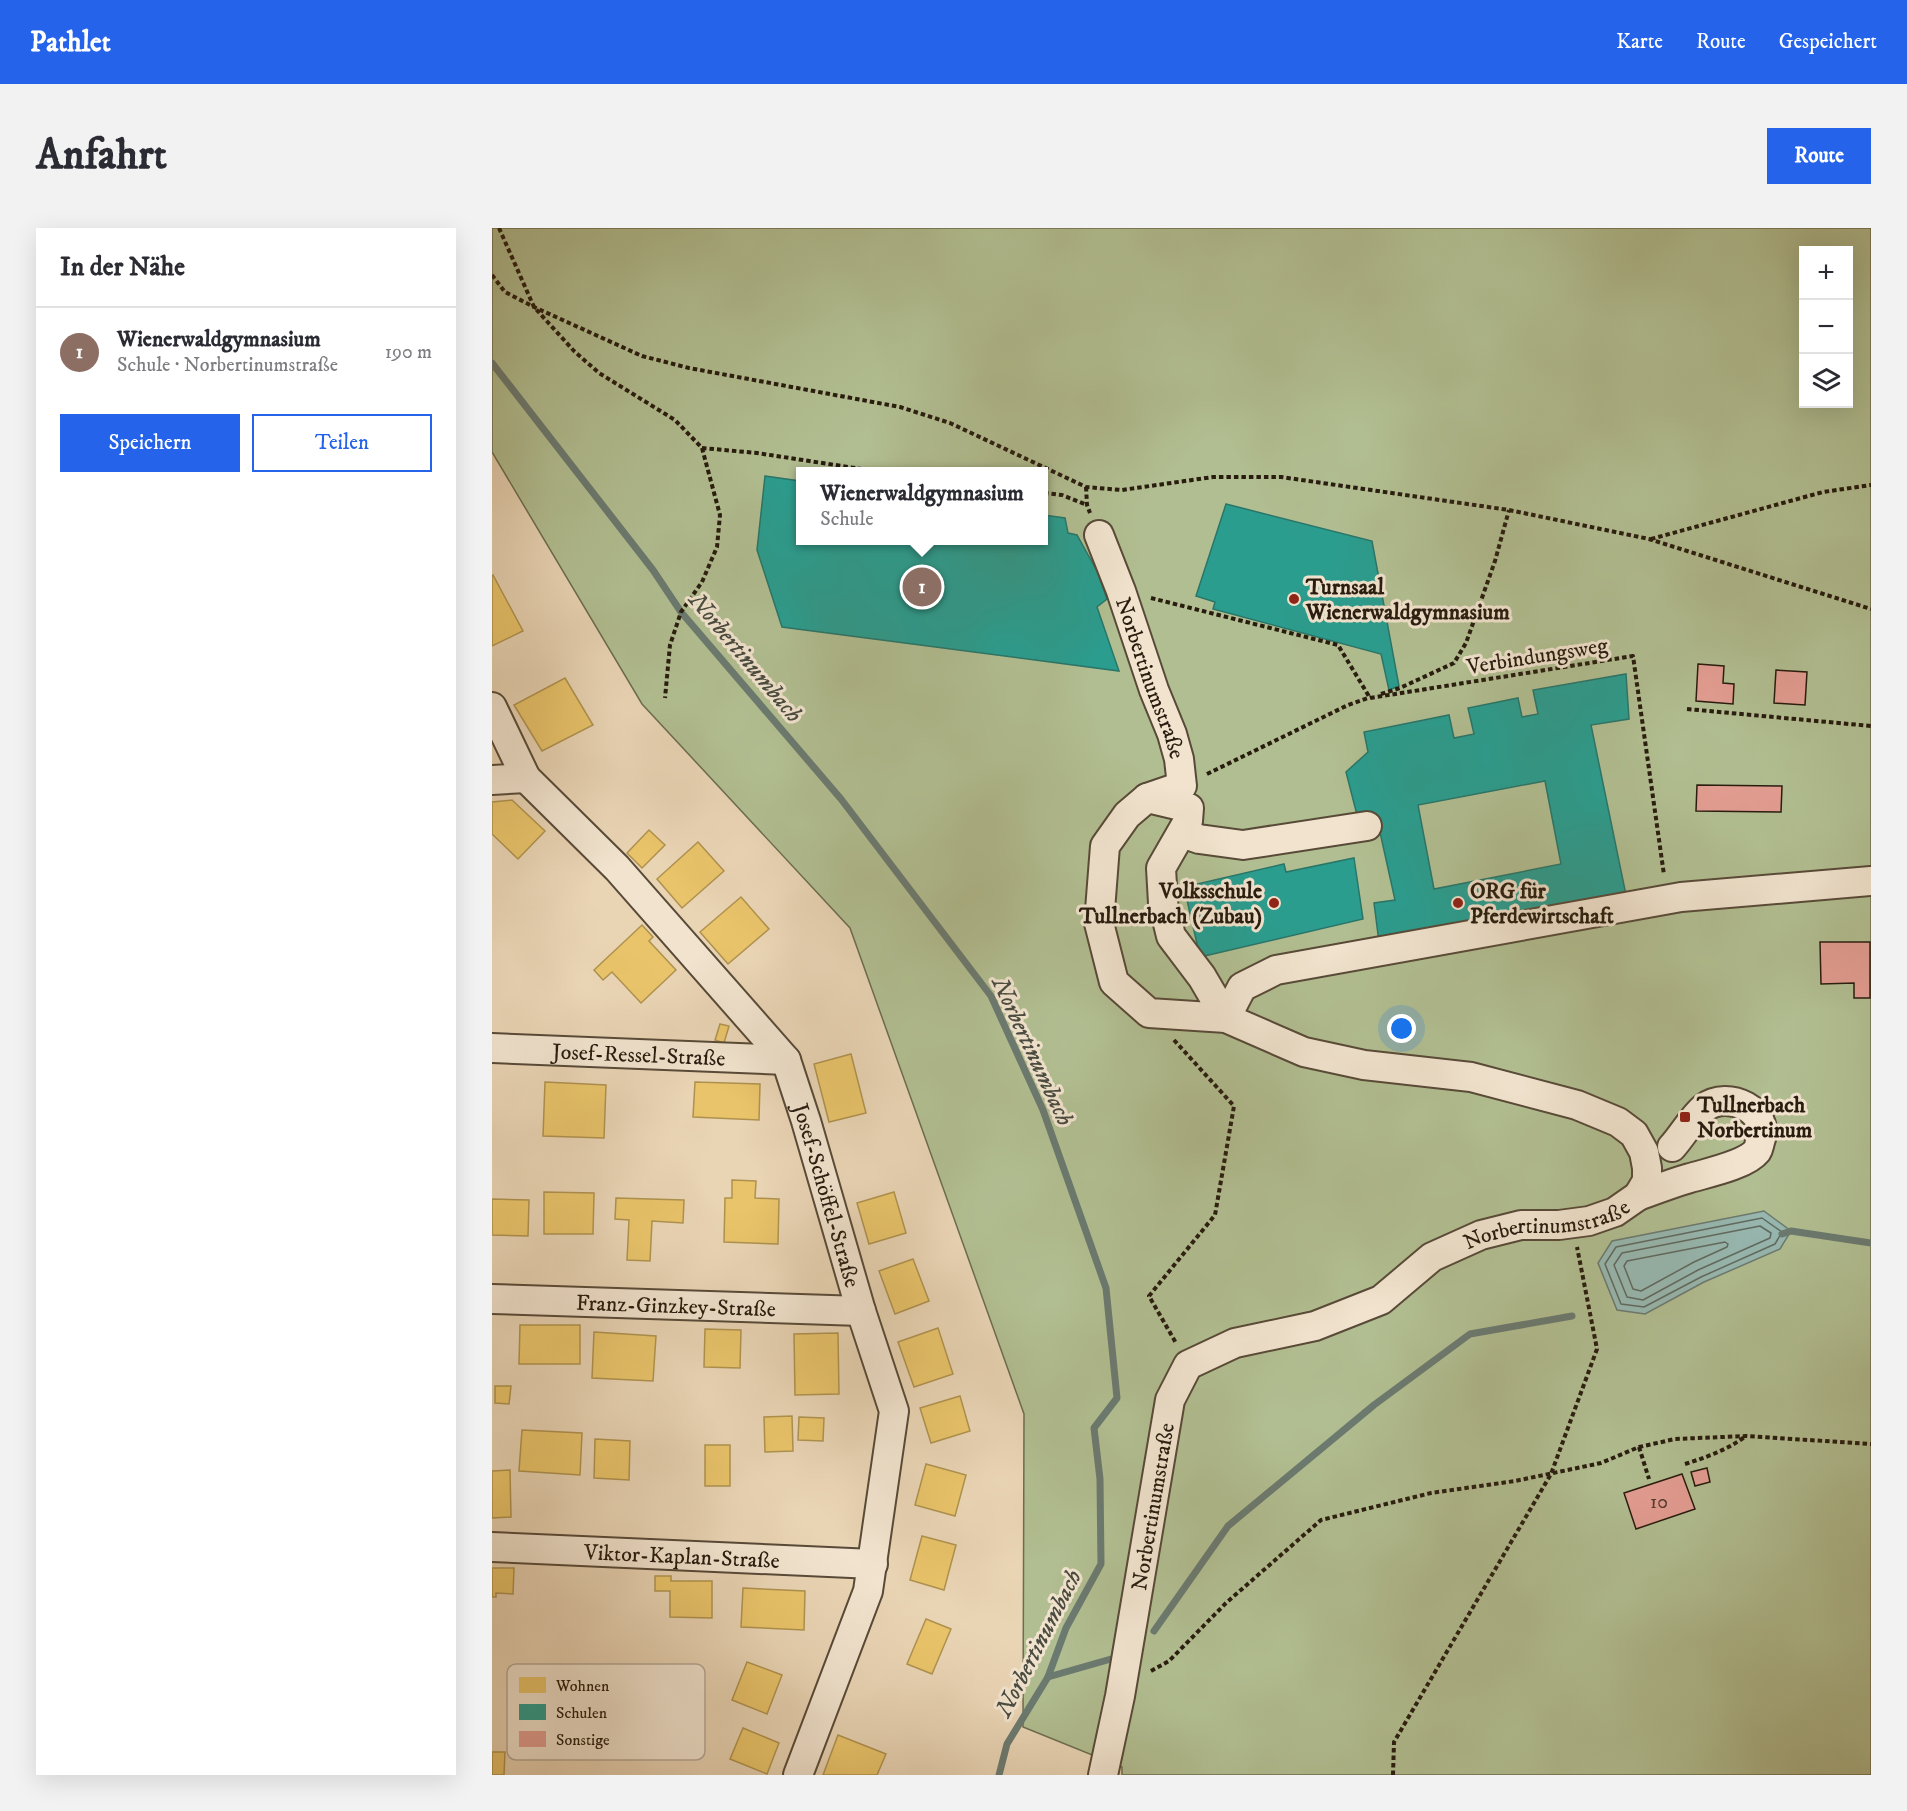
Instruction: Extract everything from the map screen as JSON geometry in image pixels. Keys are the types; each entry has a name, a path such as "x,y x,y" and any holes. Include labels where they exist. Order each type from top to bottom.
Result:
{"street":[{"name":"Norbertinumstraße","path":"1099,535 1121,591 1179,759 1184,809 1147,798 1127,815 1105,846 1099,923 1114,982 1149,1013"},
{"name":"Josef-Schöffel-Straße","path":"492,707 526,778 617,868 786,1060 861,1311 894,1411 868,1592 798,1775"},
{"path":"492,780 526,778"},
{"path":"1184,809 1200,839 1243,845 1367,826"},
{"path":"1184,809 1161,868 1163,903 1171,936 1202,976 1226,1018"},
{"path":"1226,1018 1242,987 1276,969 1681,897 1871,880"},
{"path":"1149,1013 1226,1018 1304,1052 1364,1065 1471,1077 1577,1105 1618,1122 1634,1134 1644,1152 1672,1148 1696,1149 1703,1158 1688,1178"},
{"name":"Josef-Ressel-Straße","path":"492,1048 786,1060"},
{"path":"1638,1196 1688,1178 1724,1169 1757,1150 1763,1135 1761,1121 1751,1108 1731,1101 1717,1103 1704,1108 1672,1148"},
{"name":"Norbertinumstraße","path":"1103,1775 1122,1687 1170,1400 1188,1365 1235,1343 1315,1326 1381,1300 1432,1257 1481,1235 1521,1225 1559,1225 1589,1221 1615,1212 1638,1196 1647,1181 1644,1152"},
{"name":"Franz-Ginzkey-Straße","path":"492,1299 861,1311"},
{"name":"Viktor-Kaplan-Straße","path":"492,1547 873,1564"}],"path":[{"path":"499,228 534,307 574,351 599,373 675,420 702,448 720,515 717,547 702,582 681,612 670,645 665,698"},
{"path":"492,275 505,291 534,307 642,356 689,368 900,407 950,423 1042,467"},
{"path":"702,448 757,453 853,467"},
{"path":"1048,470 1086,488 1122,490 1213,477 1281,477 1509,510 1649,539 1871,609"},
{"path":"1649,539 1823,492 1871,485"},
{"path":"1048,493 1062,495 1087,505"},
{"path":"1184,809 1348,705 1401,688 1454,663 1466,644 1495,561 1509,510"},
{"path":"1121,591 1338,645 1370,698"},
{"name":"Verbindungsweg","path":"1370,698 1634,656 1665,882"},
{"path":"1687,708 1871,726"},
{"path":"1149,1013 1234,1106 1215,1215 1149,1296 1188,1365"},
{"path":"1393,1775 1394,1742 1551,1473 1597,1349 1576,1248 1585,1240"},
{"path":"1122,1687 1168,1661 1226,1603 1321,1520 1431,1493 1551,1473 1601,1462 1640,1447 1675,1439 1746,1436 1871,1444"},
{"path":"1684,1464 1722,1451 1746,1436"},
{"path":"1640,1447 1649,1479"}],"green space":[{"path":"492,228 1871,228 1871,1775 1122,1775 1122,1767 1023,1727 1024,1414 850,928 642,704 492,452"}],"water":[{"path":"1764,1211 1791,1231 1780,1249 1704,1282 1645,1314 1617,1310 1598,1263 1612,1241"}],"building: Wohnen":[{"path":"492,576 523,631 492,646"},
{"path":"565,678 593,725 542,751 514,705"},
{"path":"512,800 545,831 518,859 492,834 492,802"},
{"path":"649,830 665,845 642,868 627,853"},
{"path":"698,842 724,871 682,908 657,879"},
{"path":"741,897 769,929 728,964 700,932"},
{"path":"642,925 653,937 649,941 676,970 641,1003 612,972 603,980 594,970"},
{"path":"720,1024 729,1026 724,1043 715,1040"},
{"path":"851,1054 866,1113 829,1122 814,1064"},
{"path":"545,1082 606,1085 604,1138 543,1136"},
{"path":"695,1082 760,1084 759,1120 693,1117"},
{"path":"732,1180 756,1181 755,1198 779,1199 778,1244 724,1242 725,1198 732,1198"},
{"path":"544,1192 594,1193 593,1234 544,1234"},
{"path":"894,1192 906,1233 869,1244 857,1203"},
{"path":"616,1198 684,1200 683,1223 652,1221 650,1261 627,1260 629,1220 615,1219"},
{"path":"492,1199 529,1200 528,1236 492,1235"},
{"path":"913,1259 929,1301 895,1314 879,1271"},
{"path":"520,1325 580,1325 580,1364 519,1364"},
{"path":"938,1328 953,1374 914,1387 898,1342"},
{"path":"705,1329 741,1330 740,1368 704,1367"},
{"path":"594,1332 656,1336 653,1381 592,1378"},
{"path":"838,1333 839,1394 795,1395 794,1334"},
{"path":"495,1386 511,1386 509,1404 495,1403"},
{"path":"960,1396 970,1431 931,1443 920,1408"},
{"path":"792,1416 793,1451 765,1452 764,1417"},
{"path":"799,1417 824,1418 823,1441 798,1440"},
{"path":"522,1430 582,1433 580,1475 519,1471"},
{"path":"595,1439 630,1441 629,1480 594,1478"},
{"path":"705,1445 730,1445 730,1486 705,1486"},
{"path":"926,1464 966,1475 955,1516 915,1505"},
{"path":"510,1470 511,1517 492,1518 492,1471"},
{"path":"922,1536 956,1545 944,1590 910,1580"},
{"path":"492,1568 514,1568 513,1594 496,1593 496,1597 492,1597"},
{"path":"655,1576 671,1576 671,1581 712,1581 712,1618 670,1617 670,1591 655,1591"},
{"path":"743,1588 805,1591 804,1630 741,1627"},
{"path":"926,1619 951,1629 932,1674 907,1664"},
{"path":"747,1662 782,1675 767,1714 732,1700"},
{"path":"743,1728 779,1743 767,1774 730,1759"},
{"path":"838,1735 886,1754 877,1775 823,1775"},
{"path":"492,1752 505,1752 504,1775 492,1775"}],"building: Schulen":[{"path":"765,476 796,480 796,545 1048,545 1048,516 1065,518 1068,533 1077,535 1097,571 1107,599 1097,607 1119,671 782,627 757,550"},
{"name":"Turnsaal Wienerwaldgymnasium","path":"1226,504 1372,541 1399,686 1389,690 1381,654 1213,609 1215,602 1196,596"},
{"path":"1626,674 1629,719 1591,725 1626,895 1379,942 1374,903 1395,900 1376,814 1357,815 1346,772 1368,752 1364,732 1449,715 1454,738 1474,734 1468,708 1518,698 1522,717 1538,714 1533,690","holes":["1545,781 1561,864 1434,889 1418,805"]},
{"name":"Volksschule Tullnerbach (Zubau)","path":"1354,858 1363,919 1200,957 1184,887 1284,864 1286,872"}],"building: Sonstige":[{"path":"1698,664 1724,666 1723,683 1734,684 1733,704 1696,701"},
{"path":"1776,670 1807,672 1805,705 1774,703"},
{"path":"1697,785 1782,786 1781,812 1696,811"},
{"path":"1820,942 1870,942 1870,998 1854,998 1854,983 1821,984"},
{"path":"1707,1468 1710,1482 1695,1486 1691,1472"},
{"path":"1682,1474 1695,1509 1636,1529 1624,1493"}],"waterway":[{"name":"Norbertinumbach","path":"492,363 653,570 681,612 841,799 991,996 1043,1110 1106,1288 1117,1398 1094,1428 1100,1479 1101,1564 1066,1628 1048,1677 1007,1744 999,1775"},
{"path":"1782,1234 1791,1231 1871,1243"},
{"path":"1154,1631 1228,1526 1374,1405 1470,1334 1572,1316"},
{"path":"1048,1677 1111,1659"}],"place":[{"name":"Wienerwaldgymnasium","path":"922,587"},
{"name":"Turnsaal Wienerwaldgymnasium","path":"1294,599"},
{"name":"Volksschule Tullnerbach (Zubau)","path":"1274,903"},
{"name":"ORG für Pferdewirtschaft","path":"1458,903"},
{"name":"Tullnerbach Norbertinum","path":"1685,1117"}]}
